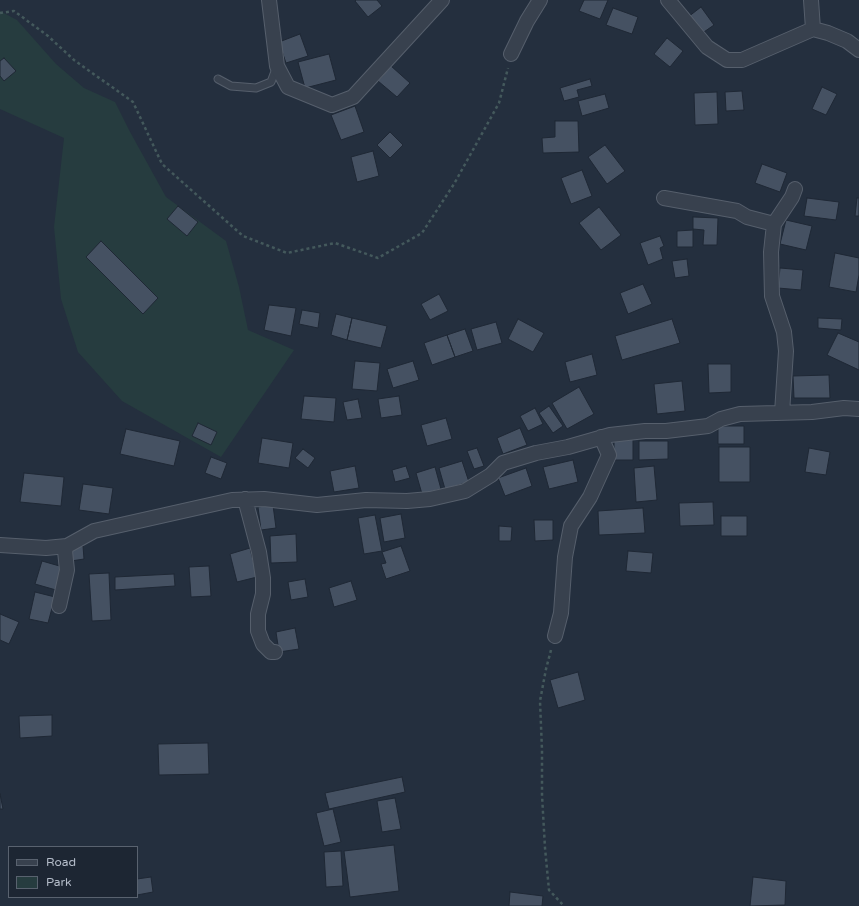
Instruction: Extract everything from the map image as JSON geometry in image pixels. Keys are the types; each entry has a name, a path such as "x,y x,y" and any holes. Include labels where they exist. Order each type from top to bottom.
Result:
{"street":[{"path":"269,0 277,66 288,87 332,105 353,97 442,0"},
{"path":"511,54 527,20 540,0"},
{"path":"668,0 707,47 727,60 742,60 813,29 828,32 847,41 859,50"},
{"path":"811,0 813,29"},
{"path":"782,413 786,351 784,332 772,296 771,252 774,224 792,197 795,189"},
{"path":"664,198 737,211 747,217 774,224"},
{"path":"0,545 46,548 67,546 94,531 232,500 264,499 317,505 366,500 407,501 430,499 465,491 491,475 503,463 536,453 568,447 610,435 708,426 721,419 740,414 812,412 844,408 859,409"},
{"path":"555,636 562,613 565,557 571,526 590,497 609,455 601,437"},
{"path":"245,499 259,552 263,578 263,594 258,614 258,631 263,644 271,652 275,652"},
{"path":"59,606 67,570 65,551 67,546"}],"lane":[{"path":"218,79 231,86 256,88 271,82 277,66"}],"path":[{"path":"0,13 14,11 48,36 74,60 133,102 162,164 243,236 286,253 335,243 378,258 422,232 454,184 500,103 511,54"},
{"path":"555,636 546,669 540,701 542,795 549,890 564,906"}],"green space":[{"path":"0,11 17,20 56,64 84,88 115,102 166,197 226,241 239,287 248,330 294,350 221,457 122,401 78,352 61,299 54,227 64,138 0,109"}],"building":[{"path":"377,0 382,6 368,17 355,1"},
{"path":"584,0 608,0 600,19 579,11"},
{"path":"701,7 714,25 701,34 688,17"},
{"path":"613,8 638,17 632,34 606,25"},
{"path":"300,34 308,56 286,63 279,42"},
{"path":"667,38 683,51 670,67 654,54"},
{"path":"329,54 336,80 305,88 298,62"},
{"path":"4,58 16,71 4,81 0,76 0,61"},
{"path":"391,66 410,83 397,97 378,81"},
{"path":"590,79 592,86 577,90 579,97 564,101 560,88"},
{"path":"822,87 837,94 826,115 812,109"},
{"path":"742,91 744,110 726,111 725,92"},
{"path":"717,92 718,124 695,125 694,93"},
{"path":"605,94 609,108 582,116 578,101"},
{"path":"355,106 364,132 341,140 331,115"},
{"path":"555,121 578,121 579,152 543,153 542,138 555,137"},
{"path":"390,132 403,145 390,158 377,145"},
{"path":"605,145 625,171 607,184 588,157"},
{"path":"373,151 379,176 357,182 351,157"},
{"path":"762,164 787,173 780,192 755,183"},
{"path":"582,170 592,196 571,204 561,178"},
{"path":"807,198 839,202 836,220 804,216"},
{"path":"857,198 859,198 859,216 855,216"},
{"path":"178,206 198,222 187,236 167,219"},
{"path":"599,207 621,235 601,250 579,223"},
{"path":"693,217 718,218 717,245 703,245 704,230 693,229"},
{"path":"786,220 812,226 806,250 780,244"},
{"path":"693,230 693,247 677,247 677,231"},
{"path":"660,236 664,246 660,248 663,259 648,265 640,243"},
{"path":"101,241 158,298 143,314 86,257"},
{"path":"835,253 859,258 859,275 856,292 829,287"},
{"path":"687,259 689,276 675,278 672,261"},
{"path":"780,268 803,270 801,290 778,288"},
{"path":"643,284 652,304 628,314 620,293"},
{"path":"439,294 448,311 430,320 421,304"},
{"path":"269,305 296,308 291,336 264,330"},
{"path":"302,310 320,313 318,328 299,324"},
{"path":"336,314 352,318 347,340 331,335"},
{"path":"352,318 387,326 381,348 347,340"},
{"path":"818,318 842,319 841,330 818,328"},
{"path":"518,319 544,333 533,352 508,339"},
{"path":"672,319 680,343 622,360 615,336"},
{"path":"496,322 502,343 477,350 471,329"},
{"path":"465,329 473,351 455,357 447,335"},
{"path":"838,333 859,342 859,370 827,355"},
{"path":"447,335 455,357 432,365 424,343"},
{"path":"592,354 597,375 570,382 565,362"},
{"path":"355,361 380,363 377,391 352,389"},
{"path":"413,361 419,380 393,388 387,369"},
{"path":"708,364 731,364 731,392 709,393"},
{"path":"829,375 830,398 794,398 793,376"},
{"path":"682,381 685,411 657,414 654,384"},
{"path":"579,387 594,414 567,429 552,403"},
{"path":"304,396 336,398 334,422 301,419"},
{"path":"399,396 402,415 381,418 378,399"},
{"path":"358,399 362,418 347,420 343,402"},
{"path":"549,406 563,426 553,433 539,413"},
{"path":"535,408 543,424 528,431 520,416"},
{"path":"446,418 452,439 427,446 421,425"},
{"path":"198,423 217,432 211,445 192,436"},
{"path":"718,426 744,426 744,444 718,444"},
{"path":"520,428 527,445 503,454 497,438"},
{"path":"126,429 180,441 174,466 120,454"},
{"path":"262,438 293,443 289,468 258,463"},
{"path":"614,439 633,439 633,460 614,460"},
{"path":"639,441 668,441 668,459 639,460"},
{"path":"719,447 750,447 750,482 719,482"},
{"path":"477,448 484,466 474,469 467,451"},
{"path":"809,448 830,452 826,475 805,472"},
{"path":"303,449 315,458 308,468 295,458"},
{"path":"211,457 227,463 221,479 205,473"},
{"path":"573,460 578,482 549,489 543,467"},
{"path":"462,461 469,482 445,489 439,468"},
{"path":"355,466 359,488 334,492 330,471"},
{"path":"406,466 410,478 395,482 392,470"},
{"path":"654,466 657,500 636,502 634,468"},
{"path":"435,467 441,489 422,494 416,473"},
{"path":"526,468 532,486 505,496 498,478"},
{"path":"24,473 64,477 61,506 20,502"},
{"path":"83,484 113,488 109,514 79,510"},
{"path":"713,502 714,525 680,526 679,503"},
{"path":"273,505 276,528 261,530 258,507"},
{"path":"643,508 645,533 599,535 598,511"},
{"path":"401,514 405,538 384,542 380,518"},
{"path":"375,515 382,551 364,554 358,518"},
{"path":"721,516 747,516 747,536 721,536"},
{"path":"534,520 553,520 553,540 535,541"},
{"path":"499,526 512,527 511,541 499,541"},
{"path":"296,534 297,562 271,563 270,536"},
{"path":"83,546 84,559 71,561 70,548"},
{"path":"401,546 410,571 386,579 381,564 386,563 382,552"},
{"path":"250,548 257,577 237,582 230,554"},
{"path":"628,551 653,553 651,573 626,571"},
{"path":"42,561 63,567 56,590 35,584"},
{"path":"209,566 211,596 191,597 189,567"},
{"path":"109,573 111,620 92,621 89,574"},
{"path":"174,574 175,586 115,590 115,577"},
{"path":"305,579 308,597 291,600 288,582"},
{"path":"351,581 357,600 334,607 329,588"},
{"path":"35,592 55,597 48,623 29,619"},
{"path":"0,614 19,622 9,644 0,640"},
{"path":"295,628 299,649 279,652 276,632"},
{"path":"578,672 585,700 558,708 550,680"},
{"path":"52,715 52,736 20,738 19,716"},
{"path":"208,743 209,774 159,775 158,744"},
{"path":"402,777 405,792 329,809 325,793"},
{"path":"0,794 3,809 0,809"},
{"path":"395,798 401,829 382,832 377,801"},
{"path":"333,809 341,842 324,846 316,813"},
{"path":"394,845 399,891 350,897 344,851"},
{"path":"341,851 343,886 326,887 324,852"},
{"path":"151,877 153,892 138,895 138,879"},
{"path":"753,877 786,881 785,905 750,906"},
{"path":"510,892 543,896 542,906 509,906"}]}
